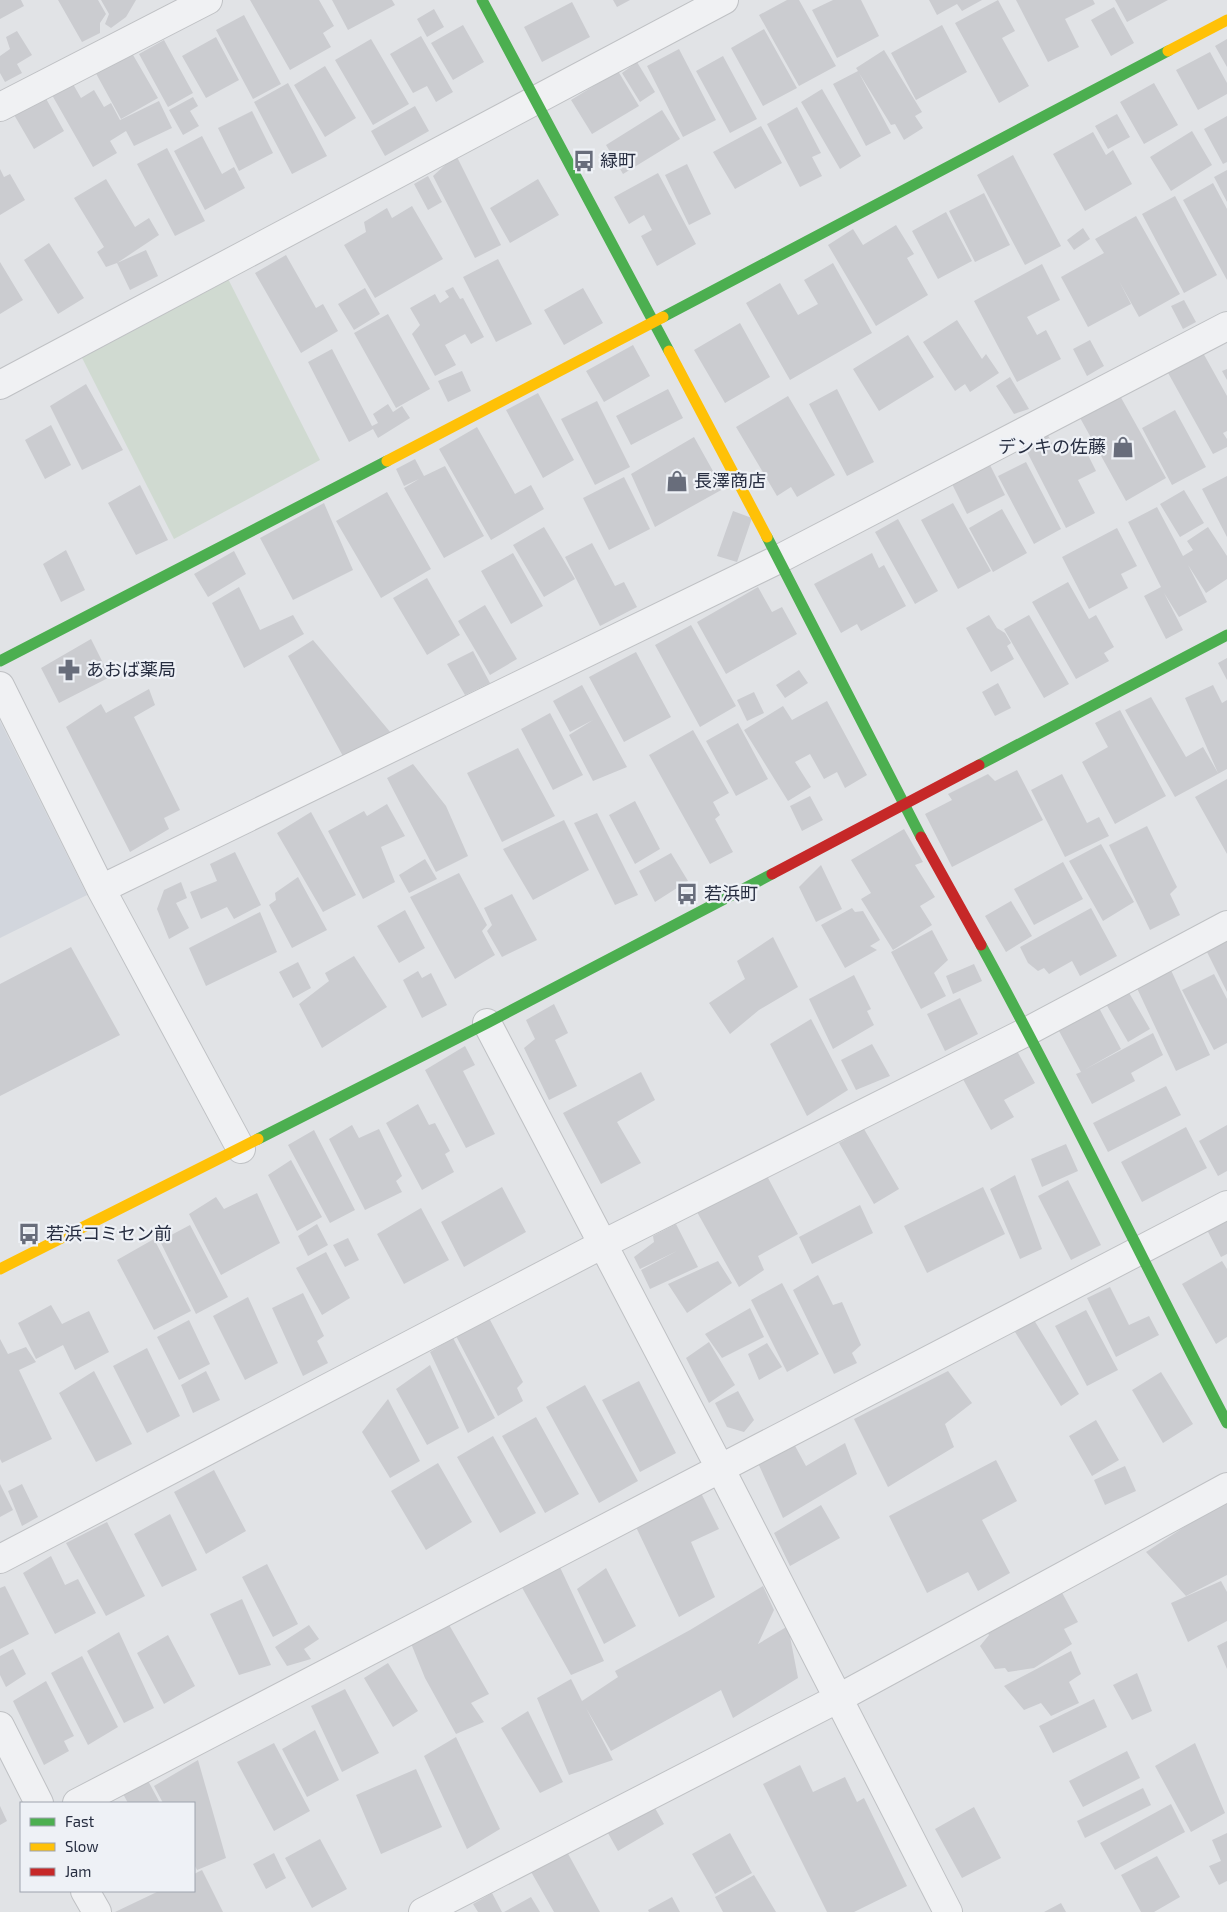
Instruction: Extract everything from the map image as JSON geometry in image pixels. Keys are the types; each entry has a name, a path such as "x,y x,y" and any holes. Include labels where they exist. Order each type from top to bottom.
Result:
{"street":[{"path":"0,107 208,0"},
{"path":"482,0 537,100 779,559 903,803 1028,1031 1138,1252 1227,1423"},
{"path":"0,385 724,0"},
{"path":"0,661 654,322 1227,20"},
{"path":"101,889 779,559 1227,326"},
{"path":"0,1269 241,1149 487,1023 903,803 1227,635"},
{"path":"0,686 101,889 241,1149"},
{"path":"0,1560 603,1244 1028,1031 1227,925"},
{"path":"487,1023 720,1468 948,1912"},
{"path":"79,1802 1227,1205"},
{"path":"423,1912 837,1699 1227,1487"},
{"path":"0,1726 38,1802"},
{"path":"87,1892 97,1912"}],"shaded area":[{"path":"223,269 320,460 174,539 77,348"},
{"path":"0,721 87,895 0,938"}],"building":[{"path":"0,0 21,0 24,6 0,19"},
{"path":"58,0 98,0 106,14 100,23 100,33 82,42"},
{"path":"101,0 136,0 126,17 111,28 105,24 109,14"},
{"path":"250,0 319,0 334,26 323,33 331,47 290,70"},
{"path":"332,0 392,0 395,5 348,30"},
{"path":"613,0 630,0 617,7"},
{"path":"787,0 799,0 836,66 799,86 759,15"},
{"path":"833,0 861,0 879,36 837,58 812,10"},
{"path":"929,0 982,0 962,11 957,4 937,15"},
{"path":"998,0 1015,31 1002,38 1029,86 999,103 955,23"},
{"path":"1016,0 1093,0 1095,4 1065,19 1079,47 1048,62"},
{"path":"1115,0 1168,0 1127,22"},
{"path":"572,2 590,37 542,62 524,27"},
{"path":"1114,7 1134,43 1111,56 1091,20"},
{"path":"434,9 444,27 427,37 417,19"},
{"path":"244,15 281,84 253,99 216,30"},
{"path":"463,25 484,62 453,80 431,43"},
{"path":"942,25 967,72 916,100 891,53"},
{"path":"764,29 797,88 763,106 731,48"},
{"path":"17,31 32,55 17,64 22,73 5,82 0,73 0,56 10,49 6,37"},
{"path":"421,36 453,92 436,102 427,86 413,93 390,54"},
{"path":"216,37 239,80 206,98 182,56"},
{"path":"371,39 409,104 373,125 335,60"},
{"path":"1227,39 1227,67 1215,46"},
{"path":"164,40 193,93 168,107 139,54"},
{"path":"129,48 158,98 121,119 93,68"},
{"path":"679,49 716,120 683,137 647,66"},
{"path":"884,50 922,112 915,116 923,128 904,140 895,124 891,125 859,73 891,133 866,146 833,84 858,71 856,68"},
{"path":"1210,52 1227,83 1227,94 1198,110 1176,70"},
{"path":"723,56 757,119 730,133 696,71"},
{"path":"637,62 655,92 640,102 622,73"},
{"path":"325,66 356,118 325,137 294,85"},
{"path":"618,71 639,106 592,134 571,100"},
{"path":"69,77 81,98 94,90 104,107 111,103 120,120 159,101 172,128 134,146 126,131 110,141 117,153 93,167 48,88"},
{"path":"288,83 327,156 292,174 254,102"},
{"path":"1154,83 1178,125 1144,144 1120,102"},
{"path":"822,89 861,156 840,169 801,102"},
{"path":"44,95 64,131 34,149 13,113"},
{"path":"193,97 198,106 190,111 199,126 183,135 169,110"},
{"path":"415,106 429,131 385,156 371,131"},
{"path":"797,107 821,153 812,157 822,176 800,187 767,124"},
{"path":"662,110 680,139 623,174 606,145"},
{"path":"252,111 273,153 239,171 218,128"},
{"path":"1117,114 1130,137 1108,149 1095,126"},
{"path":"1227,116 1227,162 1223,164 1204,129"},
{"path":"761,126 782,163 735,189 713,152"},
{"path":"1192,131 1212,165 1171,191 1150,157"},
{"path":"1093,132 1106,155 1113,150 1132,184 1085,211 1053,154"},
{"path":"202,136 222,174 234,167 245,188 205,210 174,151"},
{"path":"167,148 205,221 175,236 137,164"},
{"path":"456,155 501,245 475,258 433,176"},
{"path":"1013,155 1061,246 1025,265 977,175"},
{"path":"687,164 711,214 689,225 665,175"},
{"path":"0,169 4,177 10,174 25,200 0,215"},
{"path":"1227,170 1227,202 1214,177"},
{"path":"658,173 696,244 657,266 641,236 652,230 644,215 629,224 614,197"},
{"path":"428,176 442,202 428,210 414,184"},
{"path":"106,179 135,227 149,218 159,235 117,263 106,267 97,252 104,247 74,198"},
{"path":"538,179 559,215 510,243 490,208"},
{"path":"1213,183 1227,209 1227,280 1183,200"},
{"path":"984,193 1010,245 975,262 949,211"},
{"path":"1175,196 1217,275 1184,293 1142,214"},
{"path":"412,206 443,259 375,298 344,245 366,232 364,222 387,208 392,218"},
{"path":"946,212 972,261 938,279 912,231"},
{"path":"1136,216 1180,294 1139,317 1119,281 1131,304 1088,327 1061,277 1104,253 1095,239"},
{"path":"896,225 914,254 907,258 928,295 876,326 828,245 853,229 863,245"},
{"path":"1083,228 1090,239 1074,250 1067,240"},
{"path":"49,243 84,298 58,314 24,260"},
{"path":"146,250 158,276 130,290 117,263"},
{"path":"286,255 316,308 323,304 338,331 301,353 255,273"},
{"path":"498,259 532,324 496,342 463,277"},
{"path":"0,262 23,300 0,314"},
{"path":"833,263 872,333 790,380 746,303 780,283 798,315 818,304 804,280"},
{"path":"1042,264 1060,300 1027,317 1037,335 1046,330 1061,359 1017,382 974,301"},
{"path":"453,287 460,299 463,298 484,337 471,344 465,334 445,345 456,365 435,376 412,334 420,325 410,308 435,294 440,303 449,297 445,291"},
{"path":"365,288 380,314 354,330 338,304"},
{"path":"583,288 603,323 564,345 544,310"},
{"path":"1184,300 1196,322 1183,329 1171,306"},
{"path":"388,314 430,389 396,408 354,333"},
{"path":"957,320 982,359 986,354 999,373 970,392 965,384 955,391 923,342"},
{"path":"740,323 770,377 725,403 694,350"},
{"path":"908,335 934,377 879,411 853,369"},
{"path":"1090,340 1104,366 1087,376 1073,349"},
{"path":"633,345 650,376 604,402 586,371"},
{"path":"332,349 372,426 378,423 373,414 388,404 393,412 402,406 410,418 378,438 373,429 349,442 308,362"},
{"path":"1202,351 1227,396 1227,431 1223,433 1227,439 1227,447 1213,454 1167,371"},
{"path":"1227,369 1227,380 1222,371"},
{"path":"462,371 471,391 448,402 438,381"},
{"path":"1010,377 1029,409 1014,414 996,386"},
{"path":"86,384 123,450 82,470 50,406"},
{"path":"668,389 683,418 631,445 616,416"},
{"path":"837,389 874,462 847,476 809,404"},
{"path":"538,393 574,460 543,478 506,410"},
{"name":"デンキの佐藤","path":"1119,394 1166,478 1126,501 1079,416"},
{"path":"788,396 835,475 797,497 791,487 777,496 736,427"},
{"path":"597,401 630,467 595,485 561,419"},
{"path":"1175,410 1206,467 1172,485 1142,428"},
{"path":"51,425 71,465 45,479 25,440"},
{"path":"477,427 515,494 531,485 544,509 491,540 439,449"},
{"path":"1046,431 1056,452 1080,439 1096,471 1078,480 1095,513 1066,528 1023,444"},
{"name":"長澤商店","path":"694,437 723,489 655,527 631,474"},
{"path":"415,459 424,476 445,466 484,536 444,558 404,488 419,479 404,486 396,469"},
{"path":"988,461 1005,495 967,514 950,480"},
{"path":"1026,462 1061,529 1034,544 998,476"},
{"path":"1227,476 1227,537 1202,489"},
{"path":"624,477 650,529 609,550 583,498"},
{"path":"140,485 168,540 136,555 108,503"},
{"path":"1184,490 1204,523 1180,537 1160,504"},
{"path":"387,492 431,569 381,598 336,521"},
{"path":"324,503 353,570 293,600 260,538"},
{"path":"953,503 991,571 958,589 921,520"},
{"path":"1157,507 1183,556 1193,550 1187,541 1208,527 1227,556 1227,579 1206,593 1188,565 1207,602 1179,617 1164,593 1183,630 1166,639 1144,596 1161,587 1128,522"},
{"path":"1002,509 1027,553 993,572 969,528"},
{"path":"733,511 752,518 737,562 717,556"},
{"path":"898,519 938,591 915,604 875,532"},
{"path":"544,527 575,579 544,597 513,545"},
{"path":"1117,528 1137,566 1121,574 1128,588 1089,609 1062,557"},
{"path":"592,543 615,586 624,582 637,607 600,626 565,557"},
{"path":"66,550 85,590 61,602 43,564"},
{"path":"234,551 246,574 208,597 194,574"},
{"path":"513,553 543,606 511,624 481,571"},
{"path":"872,553 879,568 884,565 906,606 861,631 857,624 841,633 814,584"},
{"path":"427,578 460,635 427,655 393,598"},
{"path":"1068,582 1089,619 1096,615 1114,647 1104,653 1109,661 1076,679 1032,602"},
{"path":"239,587 260,630 293,615 304,634 244,668 212,603"},
{"path":"758,587 772,612 782,607 797,634 726,674 697,622"},
{"path":"485,605 517,659 490,675 458,621"},
{"path":"989,615 997,628 1005,633 1011,643 1007,646 1014,659 991,672 966,628"},
{"path":"1029,615 1069,684 1044,698 1004,629"},
{"path":"691,625 736,706 700,727 655,645"},
{"path":"91,639 110,677 59,703 41,668"},
{"path":"313,640 391,733 344,758 288,656"},
{"path":"473,651 490,683 465,695 447,664"},
{"path":"636,652 671,717 624,742 589,677"},
{"path":"1227,658 1227,680 1218,663"},
{"path":"799,670 808,683 785,698 776,685"},
{"path":"998,683 1011,708 995,716 982,692"},
{"path":"582,685 627,767 593,781 569,735 593,720 570,732 553,701"},
{"path":"1213,685 1222,703 1227,700 1227,769 1175,797 1125,710 1151,697 1186,757 1203,747 1218,773 1185,698"},
{"path":"149,689 155,705 134,717 180,810 164,818 169,829 130,852 66,727 101,704 106,713"},
{"path":"754,692 764,713 747,721 737,700"},
{"path":"827,701 867,775 845,788 837,772 824,779 810,754 795,762 811,787 788,801 744,730 783,706 792,720"},
{"path":"1120,710 1166,796 1115,824 1082,762 1108,747 1095,723"},
{"path":"550,713 583,775 553,790 521,729"},
{"path":"738,723 768,779 736,796 706,741"},
{"path":"693,730 729,793 713,802 720,815 715,819 733,852 710,864 649,755"},
{"path":"518,748 555,816 502,842 467,773"},
{"path":"413,764 446,806 468,856 436,872 387,778"},
{"path":"1017,770 1043,820 952,867 925,814 952,800 948,794 988,774 995,781"},
{"path":"1062,774 1087,823 1099,817 1109,836 1065,857 1031,790"},
{"path":"1227,779 1227,854 1195,797"},
{"path":"810,796 823,820 802,831 790,806"},
{"path":"635,801 660,849 635,864 609,815"},
{"path":"387,804 405,836 381,847 395,882 363,899 328,831 364,811 367,816"},
{"path":"311,812 356,895 323,912 277,833"},
{"path":"597,813 638,895 615,905 574,823"},
{"path":"564,820 589,870 533,900 503,849"},
{"path":"1147,826 1177,887 1170,894 1180,915 1150,930 1109,845"},
{"path":"904,829 923,862 915,865 935,897 920,906 932,925 893,950 861,899 871,893 851,860"},
{"path":"1101,844 1134,902 1103,921 1069,861"},
{"path":"235,852 261,905 234,919 227,907 201,919 190,892 217,881 210,864"},
{"path":"671,853 688,881 655,902 639,871"},
{"path":"425,859 437,879 409,893 399,875"},
{"path":"1063,862 1083,899 1034,925 1014,889"},
{"path":"821,865 842,909 816,922 799,887"},
{"path":"459,873 487,925 482,931 495,955 455,979 410,897"},
{"path":"298,877 327,930 292,948 269,905 276,900 275,893"},
{"path":"181,882 187,898 176,903 189,928 169,939 157,909 164,890"},
{"path":"512,894 537,940 502,957 487,931 492,925 484,908"},
{"path":"1011,901 1032,936 1006,952 985,916"},
{"path":"852,908 855,912 863,911 880,940 870,946 877,950 845,968 821,925"},
{"path":"1091,908 1117,956 1080,976 1072,961 1049,974 1044,968 1038,971 1028,963 1020,947"},
{"path":"405,910 425,948 399,963 377,926"},
{"path":"260,912 277,952 206,986 189,948"},
{"path":"932,930 948,960 934,973 946,996 921,1009 891,952"},
{"path":"1227,934 1227,992 1204,946"},
{"path":"773,937 798,987 759,1010 730,1034 709,1003 745,979 737,961"},
{"path":"71,947 120,1035 0,1096 0,984"},
{"path":"354,956 387,1007 322,1048 299,1004 329,981 325,973"},
{"path":"298,962 311,988 293,998 279,972"},
{"path":"974,964 982,981 953,994 946,976"},
{"path":"1170,968 1210,1055 1176,1071 1135,984"},
{"path":"418,971 422,978 431,973 447,1005 422,1018 403,980"},
{"path":"1214,974 1227,999 1227,1043 1214,1050 1182,990"},
{"path":"854,975 871,1009 867,1011 874,1025 833,1049 809,999"},
{"path":"1128,991 1150,1029 1128,1042 1106,1004"},
{"path":"960,998 978,1034 945,1051 927,1014"},
{"path":"554,1004 568,1033 555,1040 577,1086 549,1100 524,1048 535,1039 526,1020"},
{"path":"1099,1008 1121,1049 1084,1070 1153,1033 1163,1055 1131,1073 1135,1081 1092,1104 1076,1074 1081,1072 1059,1031"},
{"path":"811,1019 848,1090 807,1116 770,1044"},
{"path":"1012,1042 1035,1083 1004,1100 1014,1117 991,1130 959,1072"},
{"path":"872,1044 890,1076 856,1090 841,1060"},
{"path":"465,1046 475,1065 463,1071 495,1134 466,1148 425,1070"},
{"path":"641,1072 655,1100 617,1122 641,1163 601,1184 563,1113"},
{"path":"1166,1086 1181,1115 1108,1152 1093,1123"},
{"path":"418,1104 429,1125 435,1123 450,1151 445,1154 454,1172 422,1190 386,1123"},
{"path":"352,1125 359,1138 379,1129 402,1176 396,1181 402,1192 365,1210 329,1139"},
{"path":"1227,1125 1227,1171 1218,1176 1199,1141"},
{"path":"1186,1127 1207,1168 1142,1202 1121,1162"},
{"path":"864,1129 899,1189 874,1204 839,1143"},
{"path":"314,1130 355,1210 330,1223 288,1145"},
{"path":"1066,1144 1078,1171 1042,1187 1031,1159"},
{"path":"291,1160 322,1217 297,1231 268,1175"},
{"path":"1015,1175 1042,1249 1020,1259 990,1189"},
{"path":"767,1176 798,1234 758,1256 764,1270 739,1287 697,1212"},
{"path":"1068,1180 1101,1245 1071,1260 1038,1196"},
{"path":"502,1187 526,1232 464,1267 441,1222"},
{"path":"983,1187 1005,1234 927,1273 904,1226"},
{"path":"257,1193 280,1243 221,1275 189,1214 216,1197 224,1209"},
{"path":"860,1205 873,1233 812,1264 799,1237"},
{"path":"421,1208 449,1260 404,1284 377,1234"},
{"path":"1227,1217 1227,1254 1221,1257 1206,1228"},
{"path":"317,1224 328,1245 308,1256 298,1236"},
{"path":"676,1224 698,1267 650,1289 641,1270 677,1251 640,1269 634,1257 654,1242 653,1236"},
{"path":"190,1225 228,1297 196,1314 160,1241"},
{"path":"348,1238 359,1260 345,1267 333,1245"},
{"path":"154,1239 191,1311 154,1330 117,1260"},
{"path":"326,1252 350,1298 322,1315 296,1268"},
{"path":"718,1261 732,1283 687,1313 668,1284"},
{"path":"1222,1261 1227,1269 1227,1337 1216,1344 1182,1284"},
{"path":"818,1275 833,1305 842,1302 861,1345 852,1353 857,1363 834,1374 793,1290"},
{"path":"782,1283 819,1354 787,1372 751,1300"},
{"path":"1110,1287 1129,1325 1149,1316 1159,1335 1116,1357 1087,1298"},
{"path":"303,1293 324,1336 317,1341 328,1363 303,1376 272,1308"},
{"path":"248,1297 278,1363 245,1380 213,1316"},
{"path":"51,1305 62,1324 89,1311 109,1352 75,1370 63,1345 36,1359 18,1323"},
{"path":"750,1308 764,1337 722,1358 705,1334"},
{"path":"1086,1310 1118,1370 1087,1386 1055,1326"},
{"path":"489,1318 523,1382 517,1388 523,1401 498,1416 456,1336"},
{"path":"189,1320 210,1364 179,1380 157,1337"},
{"path":"1034,1320 1079,1394 1061,1406 1015,1332"},
{"path":"453,1338 495,1418 468,1433 430,1352"},
{"path":"0,1339 8,1354 26,1347 36,1362 19,1370 52,1439 2,1463 0,1459"},
{"path":"709,1342 735,1385 709,1403 686,1358"},
{"path":"767,1343 782,1367 759,1380 748,1354"},
{"path":"147,1348 180,1416 147,1433 113,1366"},
{"path":"430,1365 459,1428 427,1445 396,1389"},
{"path":"94,1371 132,1444 96,1462 59,1393"},
{"path":"206,1371 220,1400 193,1413 181,1385"},
{"path":"948,1371 972,1403 945,1424 954,1447 888,1487 854,1419"},
{"path":"1161,1372 1193,1424 1163,1443 1132,1390"},
{"path":"639,1381 676,1453 640,1472 602,1400"},
{"path":"585,1385 638,1481 599,1503 546,1407"},
{"path":"738,1391 754,1420 744,1432 727,1427 715,1403"},
{"path":"388,1399 420,1461 390,1478 362,1432"},
{"path":"536,1417 579,1494 545,1513 502,1436"},
{"path":"1096,1420 1119,1460 1092,1476 1069,1436"},
{"path":"493,1436 536,1513 500,1533 457,1457"},
{"path":"845,1443 857,1474 783,1518 757,1461 794,1444 806,1466"},
{"path":"996,1460 1017,1501 982,1520 1010,1573 978,1591 968,1572 927,1593 889,1516"},
{"path":"438,1463 472,1522 426,1550 391,1491"},
{"path":"1125,1466 1136,1491 1105,1505 1094,1480"},
{"path":"214,1470 246,1531 206,1554 174,1492"},
{"path":"0,1484 13,1510 0,1517"},
{"path":"22,1484 38,1517 22,1526 8,1491"},
{"path":"701,1493 719,1529 691,1542 715,1597 679,1617 636,1527"},
{"path":"1227,1503 1227,1575 1186,1596 1146,1552 1198,1518"},
{"path":"821,1505 840,1538 790,1566 774,1533"},
{"path":"170,1514 197,1570 162,1587 134,1534"},
{"path":"107,1522 145,1596 106,1616 66,1543"},
{"path":"51,1556 65,1585 78,1579 96,1613 55,1634 23,1573"},
{"path":"558,1563 604,1661 571,1675 520,1584"},
{"path":"267,1564 298,1624 273,1637 242,1577"},
{"path":"606,1568 636,1626 604,1644 577,1589"},
{"path":"1221,1581 1227,1592 1227,1621 1188,1642 1171,1603"},
{"path":"5,1586 29,1634 0,1649 0,1588"},
{"path":"763,1586 774,1610 758,1644 788,1626 798,1678 733,1718 721,1690 611,1751 586,1708 613,1760 569,1775 537,1698 571,1679 582,1701 618,1677 615,1671 690,1630"},
{"path":"1060,1589 1078,1622 1064,1629 1072,1644 1034,1668 1008,1672 1005,1668 995,1669 980,1646 989,1635 984,1627"},
{"path":"242,1599 271,1665 239,1675 210,1614"},
{"path":"448,1623 489,1694 471,1703 484,1722 456,1734 425,1678 410,1641"},
{"path":"309,1625 319,1639 304,1649 311,1659 287,1666 275,1647"},
{"path":"119,1632 154,1708 124,1723 87,1651"},
{"path":"168,1635 195,1686 164,1704 137,1653"},
{"path":"1227,1641 1227,1669 1217,1646"},
{"path":"13,1649 26,1674 6,1687 0,1675 0,1656"},
{"path":"1071,1651 1081,1674 1069,1682 1079,1703 1051,1716 1041,1703 1024,1710 1004,1686"},
{"path":"82,1656 118,1727 88,1745 51,1673"},
{"path":"388,1663 418,1711 393,1727 364,1678"},
{"path":"1137,1673 1152,1711 1132,1720 1113,1685"},
{"path":"46,1681 74,1736 64,1741 69,1751 44,1765 13,1701"},
{"path":"345,1689 379,1753 342,1772 311,1706"},
{"path":"1094,1699 1107,1727 1053,1753 1039,1726"},
{"path":"528,1711 563,1782 540,1793 501,1728"},
{"path":"315,1730 339,1780 307,1797 282,1749"},
{"path":"456,1737 500,1829 467,1849 424,1756"},
{"path":"274,1743 310,1811 274,1831 237,1762"},
{"path":"1195,1743 1225,1813 1191,1832 1155,1766"},
{"path":"1127,1751 1140,1778 1083,1807 1069,1781"},
{"path":"198,1760 226,1858 197,1870 195,1866 195,1802 162,1802 154,1786"},
{"path":"800,1765 813,1792 845,1777 857,1802 864,1798 907,1886 854,1912 827,1912 763,1784"},
{"path":"416,1769 442,1827 381,1854 356,1795"},
{"path":"146,1777 159,1802 127,1802 122,1792"},
{"path":"1143,1788 1151,1805 1085,1838 1077,1821"},
{"path":"651,1801 664,1824 618,1851 604,1826"},
{"path":"1171,1804 1185,1832 1115,1870 1100,1843"},
{"path":"0,1806 7,1821 0,1825"},
{"path":"974,1807 1001,1858 962,1878 935,1829"},
{"path":"730,1833 752,1873 715,1894 692,1854"},
{"path":"1227,1833 1227,1881 1219,1885 1209,1866 1221,1861 1212,1840"},
{"path":"320,1839 347,1889 312,1908 285,1858"},
{"path":"566,1850 600,1912 554,1912 530,1870"},
{"path":"274,1853 286,1878 266,1889 253,1864"},
{"path":"1157,1856 1180,1897 1154,1912 1141,1912 1121,1875"},
{"path":"202,1870 223,1912 115,1912 157,1892 195,1892 195,1874"},
{"path":"754,1875 776,1912 723,1912 715,1897"},
{"path":"492,1893 502,1912 478,1912 473,1904"},
{"path":"531,1897 540,1912 504,1912"},
{"path":"672,1897 680,1912 649,1912 648,1910"},
{"path":"1061,1903 1066,1912 1044,1912"}],"traffic: fast":[{"path":"482,0 669,351"},
{"path":"663,317 1168,51"},
{"path":"0,661 387,461"},
{"path":"767,537 921,837"},
{"path":"979,765 1227,635"},
{"path":"258,1139 487,1023 772,874"},
{"path":"981,945 1044,1064 1227,1423"}],"traffic: slow":[{"path":"1168,51 1227,20"},
{"path":"387,461 663,317"},
{"path":"669,351 767,537"},
{"path":"0,1269 258,1139"}],"traffic: jam":[{"path":"772,874 979,765"},
{"path":"921,837 981,945"}],"place":[{"name":"緑町","path":"584,161"},
{"name":"デンキの佐藤","path":"1123,447"},
{"name":"長澤商店","path":"677,481"},
{"name":"あおば薬局","path":"69,670"},
{"name":"若浜町","path":"687,894"},
{"name":"若浜コミセン前","path":"29,1234"}]}
